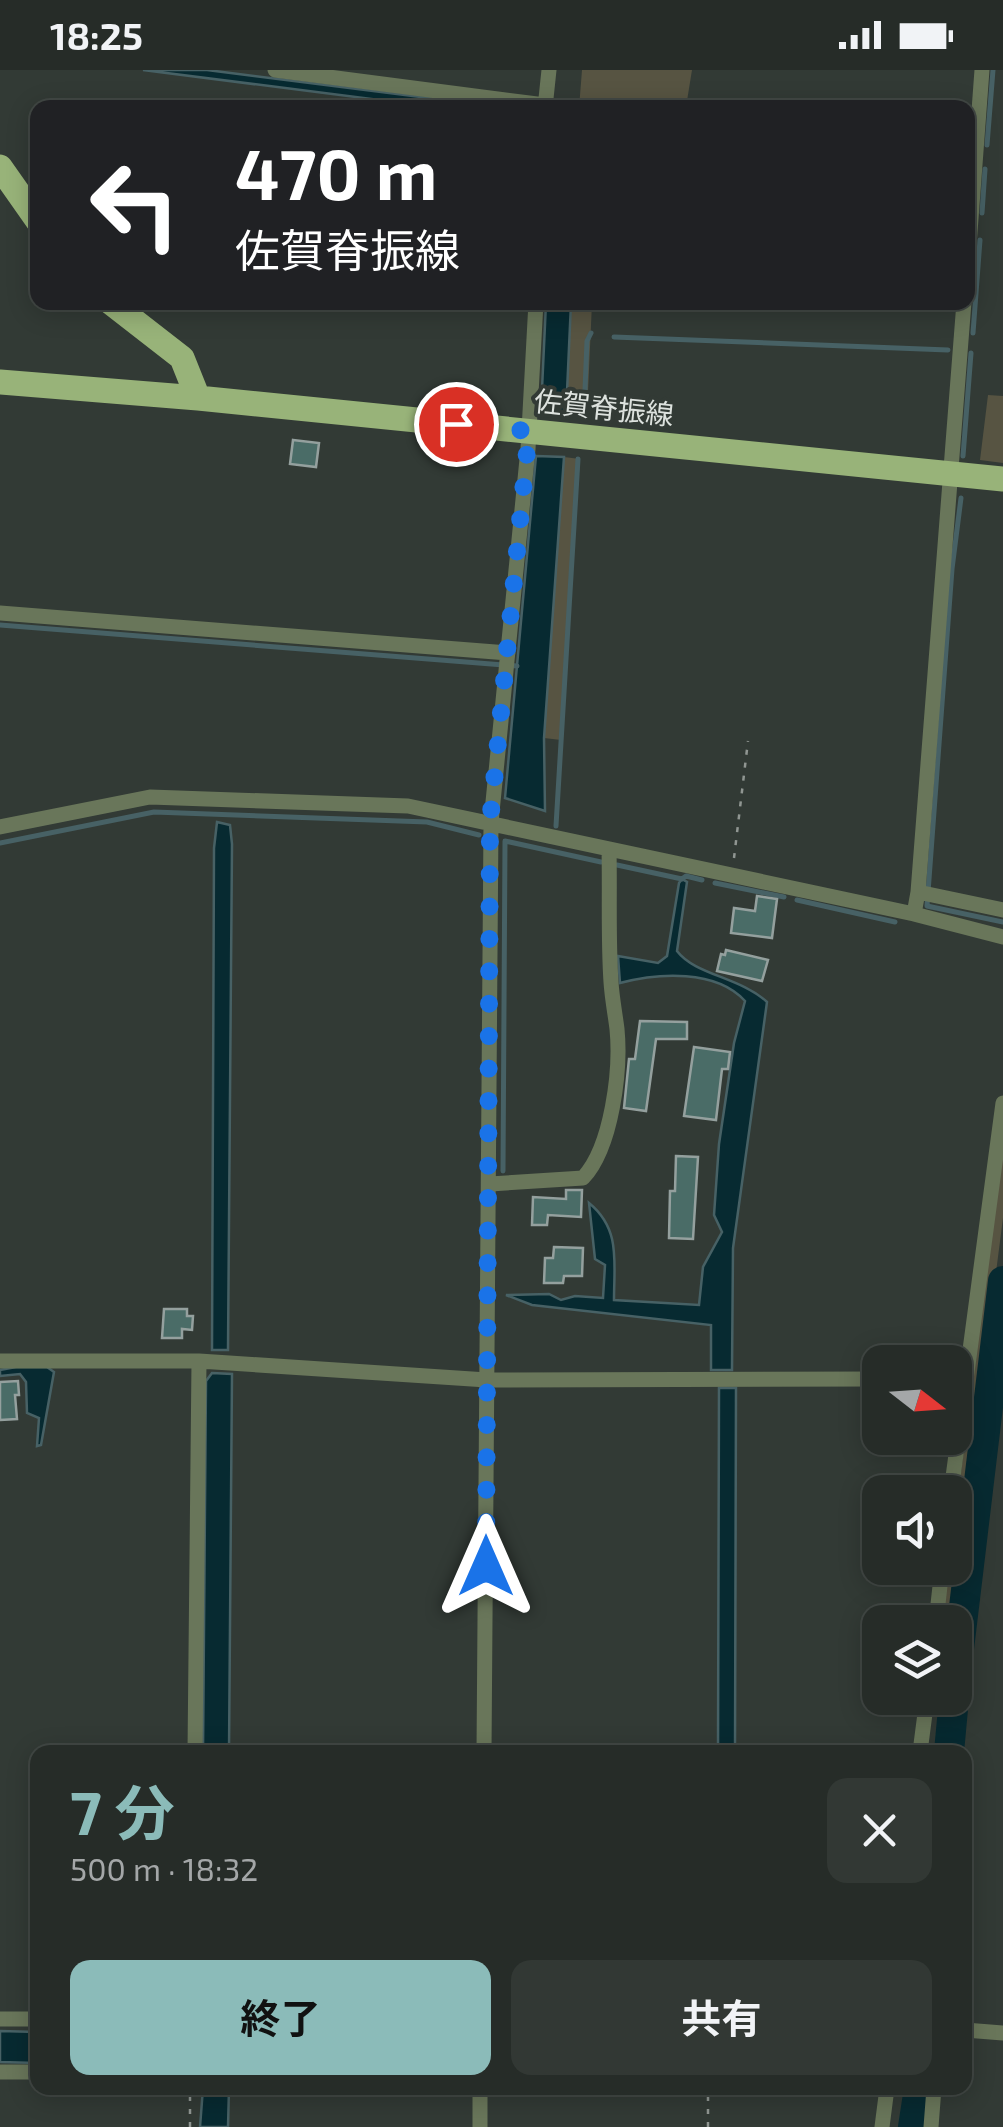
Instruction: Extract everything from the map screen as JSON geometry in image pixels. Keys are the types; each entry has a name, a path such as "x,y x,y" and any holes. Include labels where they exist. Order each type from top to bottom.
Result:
{"main road":[{"path":"0,166 30,209"},
{"path":"120,310 182,358 198,398"},
{"name":"佐賀脊振線","path":"0,382 198,398 1003,479"}],"street":[{"path":"276,70 500,100"},
{"path":"546,100 550,70"},
{"path":"975,164 982,70"},
{"path":"484,1745 490,822 529,431 536,310"},
{"path":"914,914 926,894 963,310"},
{"path":"0,613 508,653"},
{"path":"0,828 150,797 408,806 914,914 1003,937"},
{"path":"490,1184 583,1178 598,1151 610,1117 616,1079 609,850"},
{"path":"926,894 1003,910"},
{"path":"965,1345 1003,1103"},
{"path":"0,1360 199,1361 487,1380 862,1379"},
{"path":"195,1745 199,1361"},
{"path":"921,1745 924,1715"},
{"path":"0,2019 30,2019"},
{"path":"972,2031 1003,2033"},
{"path":"0,2072 30,2072"},
{"path":"480,2095 480,2127"},
{"path":"882,2127 885,2095"},
{"path":"931,2127 933,2095"}],"path":[{"path":"732,876 748,741"},
{"path":"190,2095 190,2127"},
{"path":"708,2095 708,2127"}],"shaded area":[{"path":"582,70 692,70 687,100 580,100"},
{"path":"571,310 592,310 587,414 566,414"},
{"path":"988,395 1003,396 1003,463 980,460"},
{"path":"564,457 580,459 561,740 544,738"},
{"path":"1003,1145 1003,1218 970,1475 961,1475 963,1455 972,1455 972,1387"},
{"path":"947,1585 956,1585 953,1605 944,1605"}],"water":[{"path":"143,70 207,70 445,100 379,100"},
{"path":"546,310 571,310 566,414 541,411"},
{"path":"536,456 564,457 544,738 545,811 505,798"},
{"path":"217,822 230,825 232,844 228,1350 212,1350"},
{"path":"682,879 687,882 677,951 695,966 744,987 767,1002 733,1248 732,1370 711,1370 711,1325 532,1305 506,1295 549,1294 561,1300 575,1296 603,1298 605,1265 595,1259 589,1203 611,1235 614,1300 699,1305 703,1267 722,1232 714,1215 719,1144 734,1043 745,1001 719,983 686,976 620,983 618,956 658,963 667,956"},
{"path":"47,1367 54,1372 41,1445 37,1446 39,1418 27,1413 26,1382 20,1374 0,1376 0,1370"},
{"path":"212,1373 232,1374 229,1745 203,1745 206,1381"},
{"path":"719,1388 736,1388 735,1745 718,1745"},
{"path":"0,2031 30,2032 30,2063 0,2062"},
{"path":"202,2095 229,2095 228,2127 200,2127"}],"building":[{"path":"293,440 319,443 316,467 290,464"},
{"path":"757,896 777,899 772,938 731,933 734,908 755,911"},
{"path":"726,950 768,960 762,981 717,971 721,954 725,955"},
{"path":"640,1021 687,1022 687,1039 656,1039 646,1111 624,1108 629,1059 635,1059"},
{"path":"694,1047 730,1052 728,1069 722,1069 716,1120 684,1116"},
{"path":"676,1156 698,1157 693,1239 669,1238 670,1191 675,1191"},
{"path":"566,1190 582,1190 581,1217 548,1215 547,1225 532,1225 533,1197 566,1199"},
{"path":"554,1247 583,1248 582,1276 564,1276 563,1283 544,1283 545,1258 553,1258"},
{"path":"164,1309 187,1309 187,1316 193,1316 192,1330 182,1329 182,1338 162,1338"},
{"path":"18,1381 17,1419 0,1420 0,1382"}],"waterway":[{"path":"987,145 993,70"},
{"path":"982,213 985,169"},
{"path":"975,306 980,240"},
{"path":"973,333 975,310"},
{"path":"584,414 587,341 591,333"},
{"path":"614,337 948,350"},
{"path":"963,456 971,353"},
{"path":"556,826 578,459"},
{"path":"961,498 952,569 927,906 1003,922"},
{"path":"0,625 517,666"},
{"path":"0,843 154,812 427,822 479,835"},
{"path":"503,1171 505,841 601,862"},
{"path":"617,865 702,880"},
{"path":"715,883 784,897"},
{"path":"797,900 895,922"},
{"path":"964,1605 1003,1281"},
{"path":"950,1745 952,1715"},
{"path":"913,2127 918,2095"}],"route":[{"path":"456,424 529,431 490,822 486,1566"}]}
